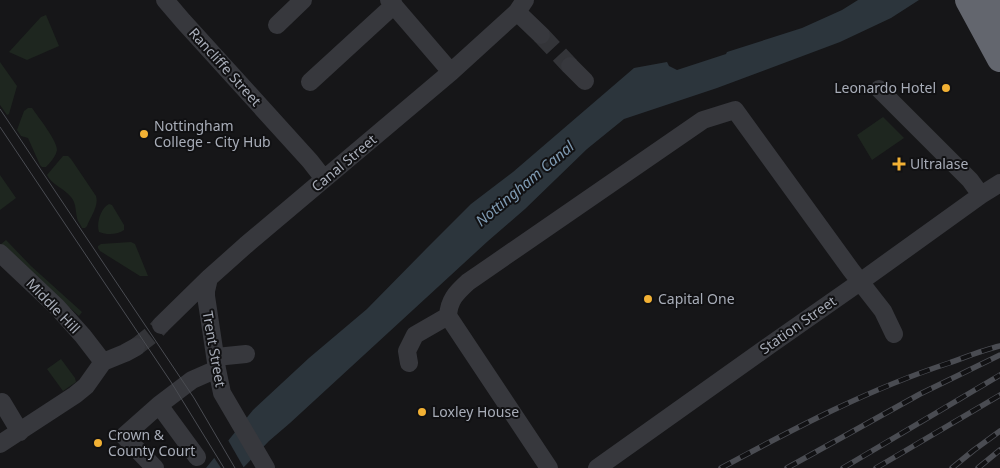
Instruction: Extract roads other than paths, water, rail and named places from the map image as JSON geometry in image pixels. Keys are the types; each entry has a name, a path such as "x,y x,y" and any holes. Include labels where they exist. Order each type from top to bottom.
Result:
{"highway":[{"path":"968,0 1000,59"},
{"path":"990,0 1000,19"}],"street":[{"name":"Rancliffe Street","path":"165,0 324,179"},
{"path":"277,25 303,0"},
{"path":"310,82 392,2 451,72"},
{"name":"Canal Street","path":"161,325 210,278 451,72 521,6"},
{"path":"521,6 541,35"},
{"path":"570,66 585,81"},
{"path":"879,88 970,180 980,195"},
{"path":"550,468 448,316 449,306 457,293 468,282 703,120 735,110 885,315 894,334"},
{"name":"Station Street","path":"597,468 980,195 1000,183"},
{"name":"Middle Hill","path":"0,253 58,307 103,362"},
{"name":"Trent Street","path":"210,278 206,296 222,393 265,465"},
{"path":"409,363 407,351 415,336 448,316"},
{"path":"0,444 75,395 86,386 103,362 136,347"},
{"path":"155,468 124,436 159,405 216,363 246,354"},
{"path":"2,402 20,432"},
{"path":"159,405 197,457"}],"water":[{"name":"Nottingham Canal","path":"858,0 919,0 891,18 840,42 717,88 624,119 587,149 525,209 269,441 243,468 206,468 253,410 309,358 367,309 471,204 513,172 634,68 667,62 669,66 677,70 802,28 842,10"}],"tunnel":[{"path":"541,35 570,66"},
{"path":"136,347 161,325"}],"tram line":[{"path":"0,109 194,398 235,468"},
{"path":"0,127 171,382 224,468"}],"railway":[{"path":"721,468 861,397 919,373 1000,346"},
{"path":"787,468 920,394 1000,355"},
{"path":"843,468 1000,375"},
{"path":"876,468 1000,395"},
{"path":"952,468 1000,431"},
{"path":"978,468 1000,450"}],"place":[{"name":"Leonardo Hotel","path":"946,88"},
{"name":"Nottingham College - City Hub","path":"144,134"},
{"name":"Ultralase","path":"899,164"},
{"name":"Capital One","path":"648,299"},
{"name":"Loxley House","path":"422,412"},
{"name":"Crown & County Court","path":"98,443"}]}
